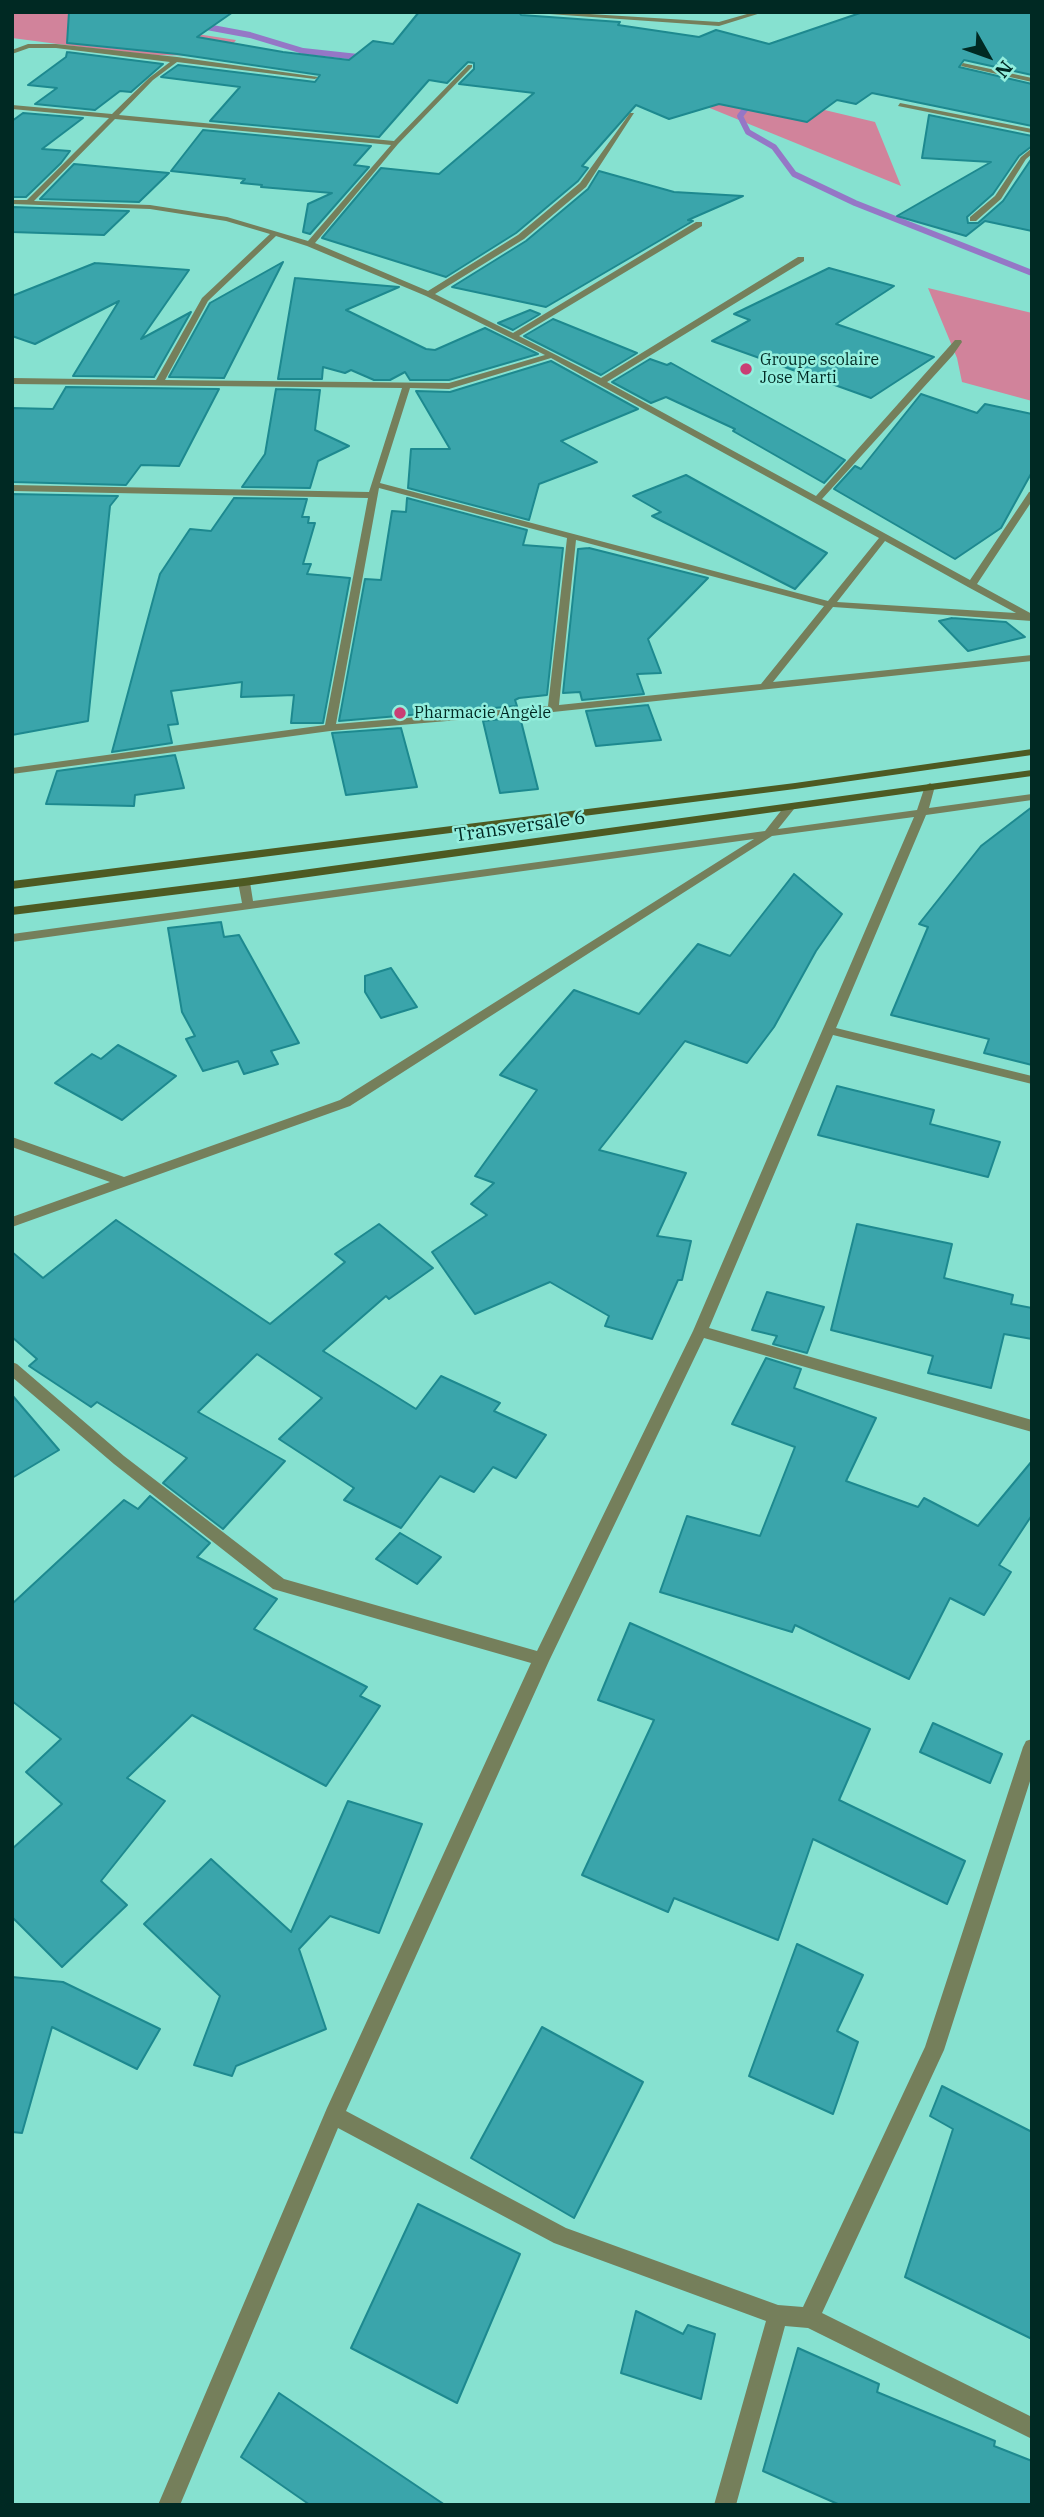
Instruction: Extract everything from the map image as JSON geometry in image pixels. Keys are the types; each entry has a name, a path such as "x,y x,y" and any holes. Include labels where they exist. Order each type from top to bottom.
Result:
{"main road":[{"name":"Transversale 6","path":"12,885 795,786 1032,752"},
{"name":"Transversale 6","path":"12,911 244,883 1032,773"}],"street":[{"path":"524,12 719,24 761,12"},
{"path":"12,51 28,46 56,46 315,77"},
{"path":"29,202 152,79 177,59"},
{"path":"962,65 1032,80"},
{"path":"310,244 396,143 470,66"},
{"path":"900,105 1032,131"},
{"path":"12,107 396,143"},
{"path":"429,294 521,237 583,185 632,114"},
{"path":"973,219 998,197 1023,158 1032,150"},
{"path":"12,202 150,207 227,219 310,244 429,294 552,355 1031,618"},
{"path":"513,336 699,224"},
{"path":"159,383 205,300 275,233"},
{"path":"601,382 801,259"},
{"path":"817,500 958,342"},
{"path":"12,382 449,386 552,355"},
{"path":"330,728 374,490 407,385"},
{"path":"12,488 374,490 572,535 828,604 1031,618"},
{"path":"971,585 1032,494"},
{"path":"553,709 572,535"},
{"path":"765,687 828,604 884,537"},
{"path":"12,771 330,728 553,709 1032,658"},
{"path":"169,2505 334,2115 541,1659 700,1331 922,812 930,786"},
{"path":"12,938 766,836 1032,797"},
{"path":"12,1222 345,1103 766,836 788,808"},
{"path":"244,883 248,906"},
{"path":"828,1030 1032,1080"},
{"path":"12,1142 124,1182"},
{"path":"700,1331 1032,1426"},
{"path":"12,1368 120,1460 279,1584 541,1659"},
{"path":"809,2318 934,2050 1032,1747"},
{"path":"334,2115 561,2236 778,2315 809,2318 1032,2428"},
{"path":"725,2505 778,2315"}],"shaded area":[{"path":"12,12 54,12 236,40 224,56 155,55 96,49 12,38"},
{"path":"560,47 875,122 901,186"},
{"path":"928,288 1032,313 1032,401 962,382 957,358"}],"building":[{"path":"69,12 233,12 197,37 349,60 373,41 393,44 419,12 519,12 521,15 620,22 618,25 699,37 716,30 769,44 863,12 1032,12 1032,75 964,60 959,67 1032,84 1032,126 872,93 856,104 837,100 807,122 719,104 669,119 636,105 582,166 588,168 578,181 516,233 446,277 322,238 381,168 439,174 534,93 459,84 474,69 474,63 468,62 447,83 429,80 379,137 210,121 240,87 161,77 178,65 315,82 320,75 177,54 67,43"},
{"path":"67,52 163,64 131,92 120,91 95,110 35,104 57,88 28,85 66,57"},
{"path":"23,113 83,118 42,149 70,151 61,163 26,197 12,197 12,121"},
{"path":"929,115 1032,136 1032,146 1019,156 993,194 967,217 968,223 978,223 1003,201 1032,158 1032,231 985,221 966,236 897,216 991,162 922,158"},
{"path":"203,130 371,146 354,165 369,167 310,234 303,232 308,204 332,193 261,187 262,185 241,183 245,179 171,171"},
{"path":"74,164 169,173 139,202 40,199"},
{"path":"599,171 674,192 743,196 688,220 693,221 546,307 452,287 526,241 588,189"},
{"path":"12,207 129,211 104,235 12,232"},
{"path":"283,262 224,378 169,377 210,303"},
{"path":"95,263 189,270 141,339 191,312 154,377 73,376 119,301 35,344 12,336 12,296"},
{"path":"829,268 894,286 836,324 934,357 871,398 712,341 750,320 734,314"},
{"path":"295,278 399,287 346,310 426,349 435,350 485,328 538,354 449,380 410,380 405,372 390,380 374,380 351,370 345,373 323,367 322,379 278,379"},
{"path":"530,310 540,314 513,330 498,323"},
{"path":"553,319 637,353 601,375 524,336"},
{"path":"650,359 667,365 671,363 845,460 824,483 733,431 735,429 666,397 651,403 612,382"},
{"path":"551,361 638,409 561,441 597,462 539,484 529,520 408,488 411,449 450,449 416,391 450,392"},
{"path":"66,387 219,389 179,466 141,465 126,485 12,482 12,408 53,409"},
{"path":"276,389 320,390 315,430 349,446 318,461 310,488 242,487 265,454"},
{"path":"921,394 977,413 985,404 1032,414 1032,472 1001,528 955,559 834,489 855,466 861,469"},
{"path":"686,475 827,553 795,589 652,516 661,512 633,496"},
{"path":"12,494 118,496 110,506 88,721 12,735"},
{"path":"234,498 307,499 302,517 309,517 308,523 315,523 303,564 311,564 307,574 350,578 323,723 291,723 294,695 241,697 242,682 171,691 178,724 168,725 172,743 112,752 160,574 190,529 211,531"},
{"path":"407,498 527,530 523,545 563,548 547,695 519,698 515,700 517,706 339,721 365,579 381,580 392,511 406,512"},
{"path":"589,548 708,578 648,639 661,673 637,674 644,694 582,700 580,692 563,693 578,549"},
{"path":"952,618 1006,622 1025,637 968,651 939,621"},
{"path":"648,705 661,740 596,746 586,711"},
{"path":"520,717 538,789 500,793 483,721"},
{"path":"401,728 417,787 346,795 332,733"},
{"path":"175,755 184,788 135,795 134,806 46,804 57,771"},
{"path":"1032,807 1032,1065 984,1053 989,1039 891,1015 928,927 919,924 981,846"},
{"path":"794,874 842,914 816,951 774,1027 747,1063 685,1041 599,1150 686,1173 657,1236 691,1241 682,1280 678,1280 652,1339 605,1326 609,1316 550,1282 475,1314 432,1252 487,1215 471,1204 494,1183 475,1176 537,1090 500,1075 574,990 639,1014 698,944 730,956"},
{"path":"221,922 224,937 239,935 299,1043 271,1051 278,1064 244,1074 238,1061 203,1071 186,1039 195,1036 182,1012 168,928"},
{"path":"391,968 417,1007 381,1018 365,992 365,976"},
{"path":"118,1045 176,1076 122,1120 55,1083 92,1054 101,1059"},
{"path":"837,1086 934,1110 930,1124 1000,1142 988,1177 818,1135"},
{"path":"116,1220 270,1324 345,1262 335,1254 379,1224 433,1268 389,1299 386,1296 323,1351 416,1409 441,1376 500,1403 494,1411 546,1435 516,1478 493,1467 474,1492 440,1476 401,1528 344,1500 354,1488 279,1439 322,1398 257,1354 198,1412 285,1461 223,1529 163,1483 187,1458 97,1402 91,1407 29,1366 37,1359 12,1337 12,1252 43,1278"},
{"path":"857,1224 952,1244 944,1278 1013,1295 1011,1304 1032,1308 1032,1339 1004,1334 991,1388 928,1373 933,1356 831,1330"},
{"path":"767,1292 824,1307 807,1353 773,1344 777,1336 752,1330"},
{"path":"766,1358 801,1369 794,1388 876,1418 846,1481 918,1507 924,1498 978,1526 1032,1461 1032,1515 999,1565 1011,1572 984,1615 950,1598 909,1679 795,1625 792,1632 660,1592 687,1516 760,1536 795,1447 732,1424"},
{"path":"12,1395 59,1450 12,1478"},
{"path":"150,1496 210,1543 197,1557 277,1599 254,1629 367,1687 360,1696 380,1706 326,1786 192,1715 127,1778 165,1801 101,1881 127,1905 62,1967 12,1917 12,1849 62,1804 26,1772 61,1739 12,1701 12,1604 124,1500 138,1509"},
{"path":"400,1533 441,1557 417,1584 376,1559"},
{"path":"630,1623 870,1729 839,1800 965,1861 947,1904 813,1839 778,1940 674,1898 668,1912 582,1875 654,1720 598,1700"},
{"path":"933,1723 1002,1754 990,1783 920,1752"},
{"path":"348,1801 422,1824 379,1933 330,1916 299,1949 326,2029 236,2066 232,2076 194,2065 220,1996 144,1924 211,1859 291,1932"},
{"path":"797,1944 863,1975 837,2031 858,2042 833,2114 749,2076"},
{"path":"12,1977 63,1982 160,2029 137,2069 52,2027 22,2133 12,2132"},
{"path":"542,2027 643,2082 574,2218 471,2158"},
{"path":"942,2086 1032,2132 1032,2339 905,2277 953,2129 930,2116"},
{"path":"418,2204 520,2254 457,2403 351,2348"},
{"path":"636,2311 683,2334 688,2325 715,2334 701,2399 621,2373"},
{"path":"798,2348 879,2384 877,2392 995,2441 994,2446 1032,2461 1032,2505 840,2505 763,2471"},
{"path":"279,2393 445,2505 310,2505 241,2457"}],"waterway":[{"path":"196,25 250,35 303,51 367,58"},
{"path":"744,98 750,103 740,116 748,132 774,147 794,174 855,203 1032,273"}],"place":[{"name":"Groupe scolaire Jose Marti","path":"746,369"},
{"name":"Pharmacie Angèle","path":"400,713"}]}
